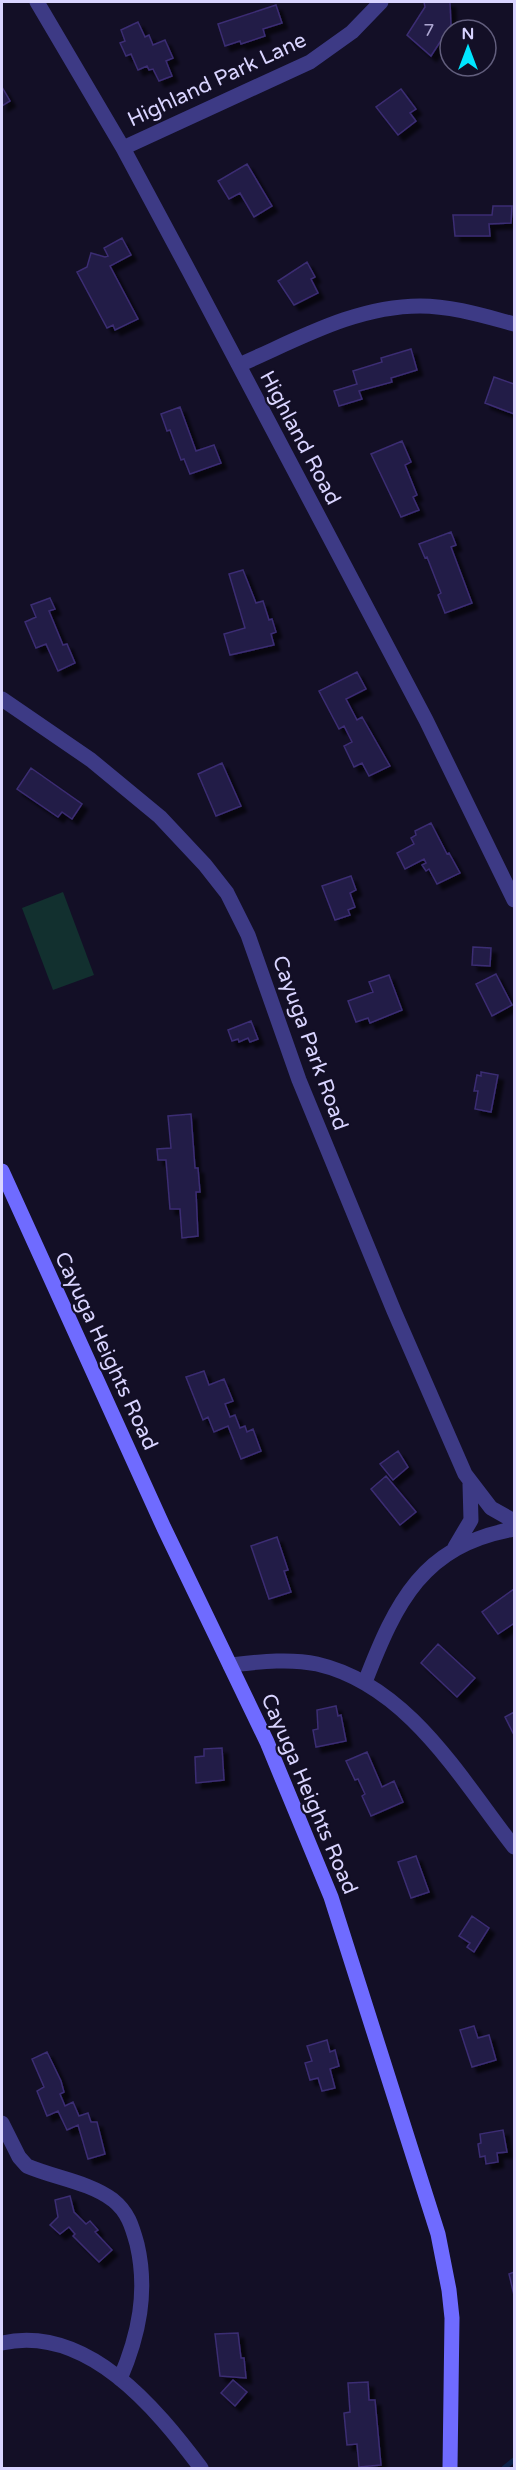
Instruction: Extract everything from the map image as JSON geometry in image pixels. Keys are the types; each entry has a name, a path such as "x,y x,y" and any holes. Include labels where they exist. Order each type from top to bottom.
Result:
{"street":[{"name":"Highland Road","path":"37,2 123,147 426,720 514,900"},
{"name":"Highland Park Lane","path":"123,147 310,62 352,32 381,2"},
{"path":"238,365 344,319 379,310 423,306 466,312 514,324"},
{"name":"Cayuga Park Road","path":"2,699 91,760 160,817 205,865 227,893 248,935 299,1080 394,1311 470,1484 491,1508 514,1521"},
{"name":"Cayuga Heights Road","path":"2,1171 159,1517 267,1742 331,1897 438,2234 452,2318 450,2469"},
{"name":"Cayuga Park Road","path":"455,1547 471,1520 470,1484"},
{"path":"365,1682 397,1608 418,1579 455,1547 495,1532 514,1529"},
{"path":"230,1665 265,1661 314,1664 365,1682 380,1691 408,1715 450,1764 514,1847"},
{"path":"2,2124 19,2157 27,2166 99,2192 123,2209 129,2219 138,2251 143,2288 137,2331 120,2379"},
{"path":"2,2343 33,2339 49,2341 87,2357 120,2379 148,2404 201,2469"}],"green space":[{"path":"63,892 94,975 53,990 22,908"}],"building":[{"path":"424,2 450,2 451,18 438,18 438,45 431,56 407,35 425,7"},
{"path":"276,5 282,23 263,29 265,36 241,44 240,41 225,46 218,24"},
{"path":"138,22 145,37 149,35 153,45 165,40 173,58 166,61 172,76 159,81 153,69 149,70 147,66 138,70 131,54 126,56 120,43 125,41 121,30"},
{"path":"2,87 10,101 2,106"},
{"path":"401,89 416,109 410,113 416,121 398,135 376,107"},
{"path":"247,164 272,206 254,217 240,193 229,199 218,181"},
{"path":"493,206 512,206 511,223 489,224 490,236 455,236 453,215 492,215"},
{"path":"122,238 131,255 110,266 138,319 115,330 113,325 107,328 77,272 87,267 91,253 108,256 104,248"},
{"path":"307,262 315,277 311,279 318,293 294,305 278,281"},
{"path":"411,349 417,370 391,378 392,382 359,391 362,399 339,406 334,391 357,384 353,371 382,362 381,358"},
{"path":"494,377 514,384 514,414 485,403"},
{"path":"180,407 196,451 214,445 221,463 190,474 184,459 181,460 170,430 167,431 161,414"},
{"path":"402,441 411,462 405,465 417,495 413,497 419,510 401,517 371,454"},
{"path":"451,532 456,545 451,547 472,603 445,613 438,595 441,593 427,557 425,558 419,544"},
{"path":"243,570 256,603 263,601 269,620 272,619 276,632 271,634 274,645 230,655 224,634 245,628 229,574"},
{"path":"50,598 55,609 49,611 63,645 67,644 75,663 58,671 46,644 36,648 25,622 36,617 31,605"},
{"path":"357,672 366,689 346,699 357,720 362,717 390,766 369,776 362,763 354,767 344,746 352,742 344,726 339,729 319,691"},
{"path":"222,763 241,806 216,816 198,774"},
{"path":"31,768 82,804 72,819 62,812 58,817 17,789"},
{"path":"431,823 460,873 437,884 429,869 426,871 422,865 426,863 424,859 405,869 397,853 414,844 411,838 416,835 415,831"},
{"path":"351,876 356,890 350,893 355,907 348,910 350,915 335,920 322,886"},
{"path":"473,947 491,948 490,966 472,965"},
{"path":"496,974 512,1005 492,1016 476,984"},
{"path":"389,975 402,1010 370,1023 368,1018 356,1022 348,1001 373,992 369,982"},
{"path":"251,1021 258,1039 250,1042 248,1038 239,1042 238,1039 232,1041 228,1030"},
{"path":"481,1072 498,1075 491,1112 475,1109 478,1091 474,1091 477,1075 481,1076"},
{"path":"191,1114 195,1168 198,1168 200,1192 196,1192 198,1236 182,1238 180,1209 170,1209 166,1160 158,1160 157,1149 171,1148 168,1116"},
{"path":"204,1371 209,1385 224,1379 233,1401 225,1404 230,1417 235,1415 240,1428 245,1426 247,1432 253,1429 261,1451 241,1459 228,1426 214,1432 208,1417 203,1420 186,1377"},
{"path":"398,1451 408,1467 393,1480 380,1464"},
{"path":"386,1476 416,1512 400,1525 371,1489"},
{"path":"277,1537 288,1570 284,1571 291,1592 269,1599 251,1546"},
{"path":"514,1589 514,1626 513,1624 498,1634 482,1612"},
{"path":"438,1644 475,1678 457,1697 421,1663"},
{"path":"336,1706 338,1716 341,1715 346,1741 316,1747 313,1730 318,1729 317,1710"},
{"path":"514,1712 514,1735 505,1717"},
{"path":"222,1748 224,1780 196,1783 195,1757 204,1756 204,1749"},
{"path":"367,1752 382,1787 394,1781 403,1802 371,1816 362,1796 365,1794 346,1761"},
{"path":"416,1856 429,1892 411,1898 398,1862"},
{"path":"472,1916 489,1928 474,1952 467,1947 470,1943 459,1936"},
{"path":"474,2026 478,2038 489,2035 496,2060 472,2067 460,2030"},
{"path":"327,2040 330,2052 335,2050 339,2066 330,2069 335,2088 322,2091 318,2078 310,2080 305,2063 312,2061 307,2046"},
{"path":"47,2052 61,2081 64,2092 60,2094 65,2106 73,2102 79,2116 88,2113 91,2122 97,2122 105,2154 88,2159 78,2125 67,2130 58,2111 47,2116 37,2091 44,2087 32,2059"},
{"path":"503,2130 507,2152 497,2153 498,2162 486,2164 485,2156 480,2157 478,2144 481,2143 480,2134"},
{"path":"70,2196 74,2212 86,2224 90,2221 98,2230 95,2232 112,2250 99,2262 73,2236 75,2234 69,2227 60,2234 50,2225 58,2217 55,2200"},
{"path":"514,2272 514,2295 509,2274"},
{"path":"238,2333 246,2378 220,2376 215,2334"},
{"path":"233,2380 247,2392 235,2406 221,2393"},
{"path":"368,2382 369,2400 375,2400 381,2465 359,2467 357,2444 347,2445 344,2413 350,2412 348,2383"}],"waterway":[{"path":"504,2468 514,2460"}]}
